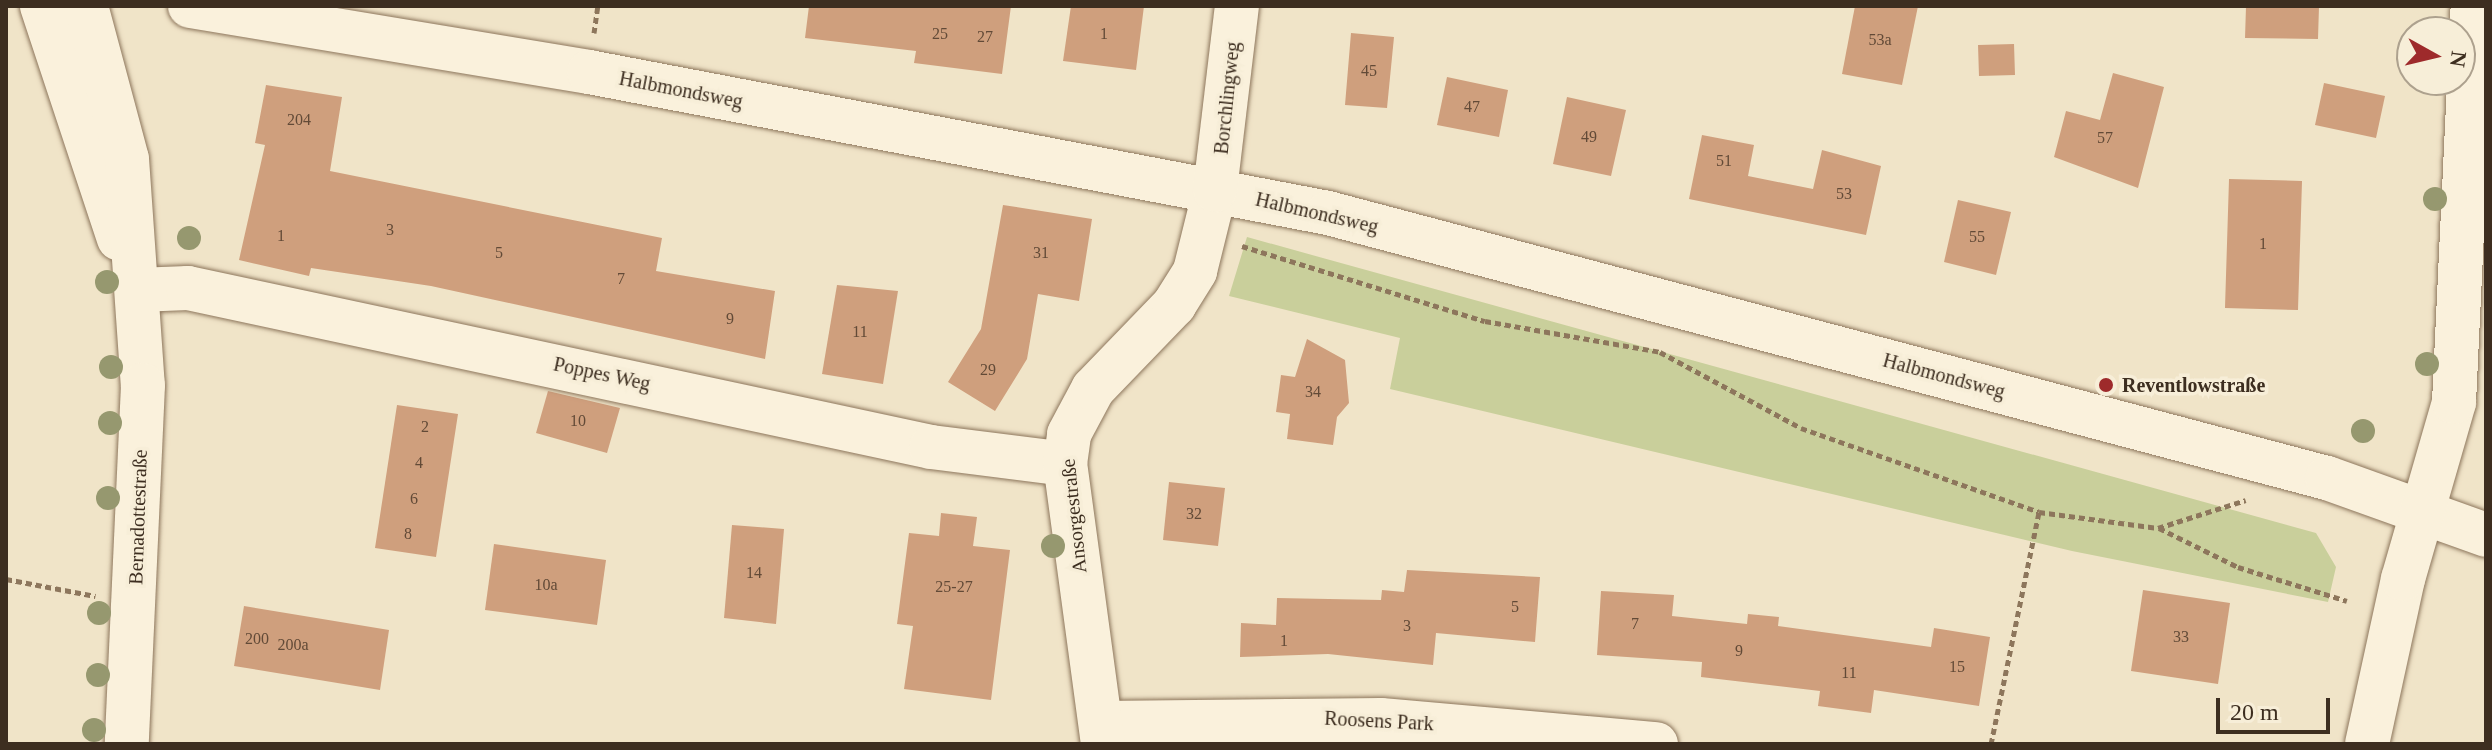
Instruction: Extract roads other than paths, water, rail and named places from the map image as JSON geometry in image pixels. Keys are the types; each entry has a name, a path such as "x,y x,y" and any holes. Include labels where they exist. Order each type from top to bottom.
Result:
{"street":[{"name":"Bernadottestraße","path":"42,6 137,290"},
{"name":"Bernadottestraße","path":"86,6 127,159 143,385 127,744"},
{"name":"Halbmondsweg","path":"190,6 1215,190 1328,213 2207,445 2423,511"},
{"name":"Borchlingweg","path":"1215,190 1237,6"},
{"path":"2367,744 2423,511 2448,431 2462,346 2473,6"},
{"name":"Ansorgestraße","path":"1102,734 1065,464 1079,409 1174,305 1205,239 1215,190"},
{"name":"Poppes Weg","path":"137,290 188,288 931,447 1065,464"},
{"path":"2423,511 2486,535"},
{"name":"Roosens Park","path":"1102,734 1381,720 1656,744"}],"place":[{"name":"Reventlowstraße","path":"2106,385"}]}
